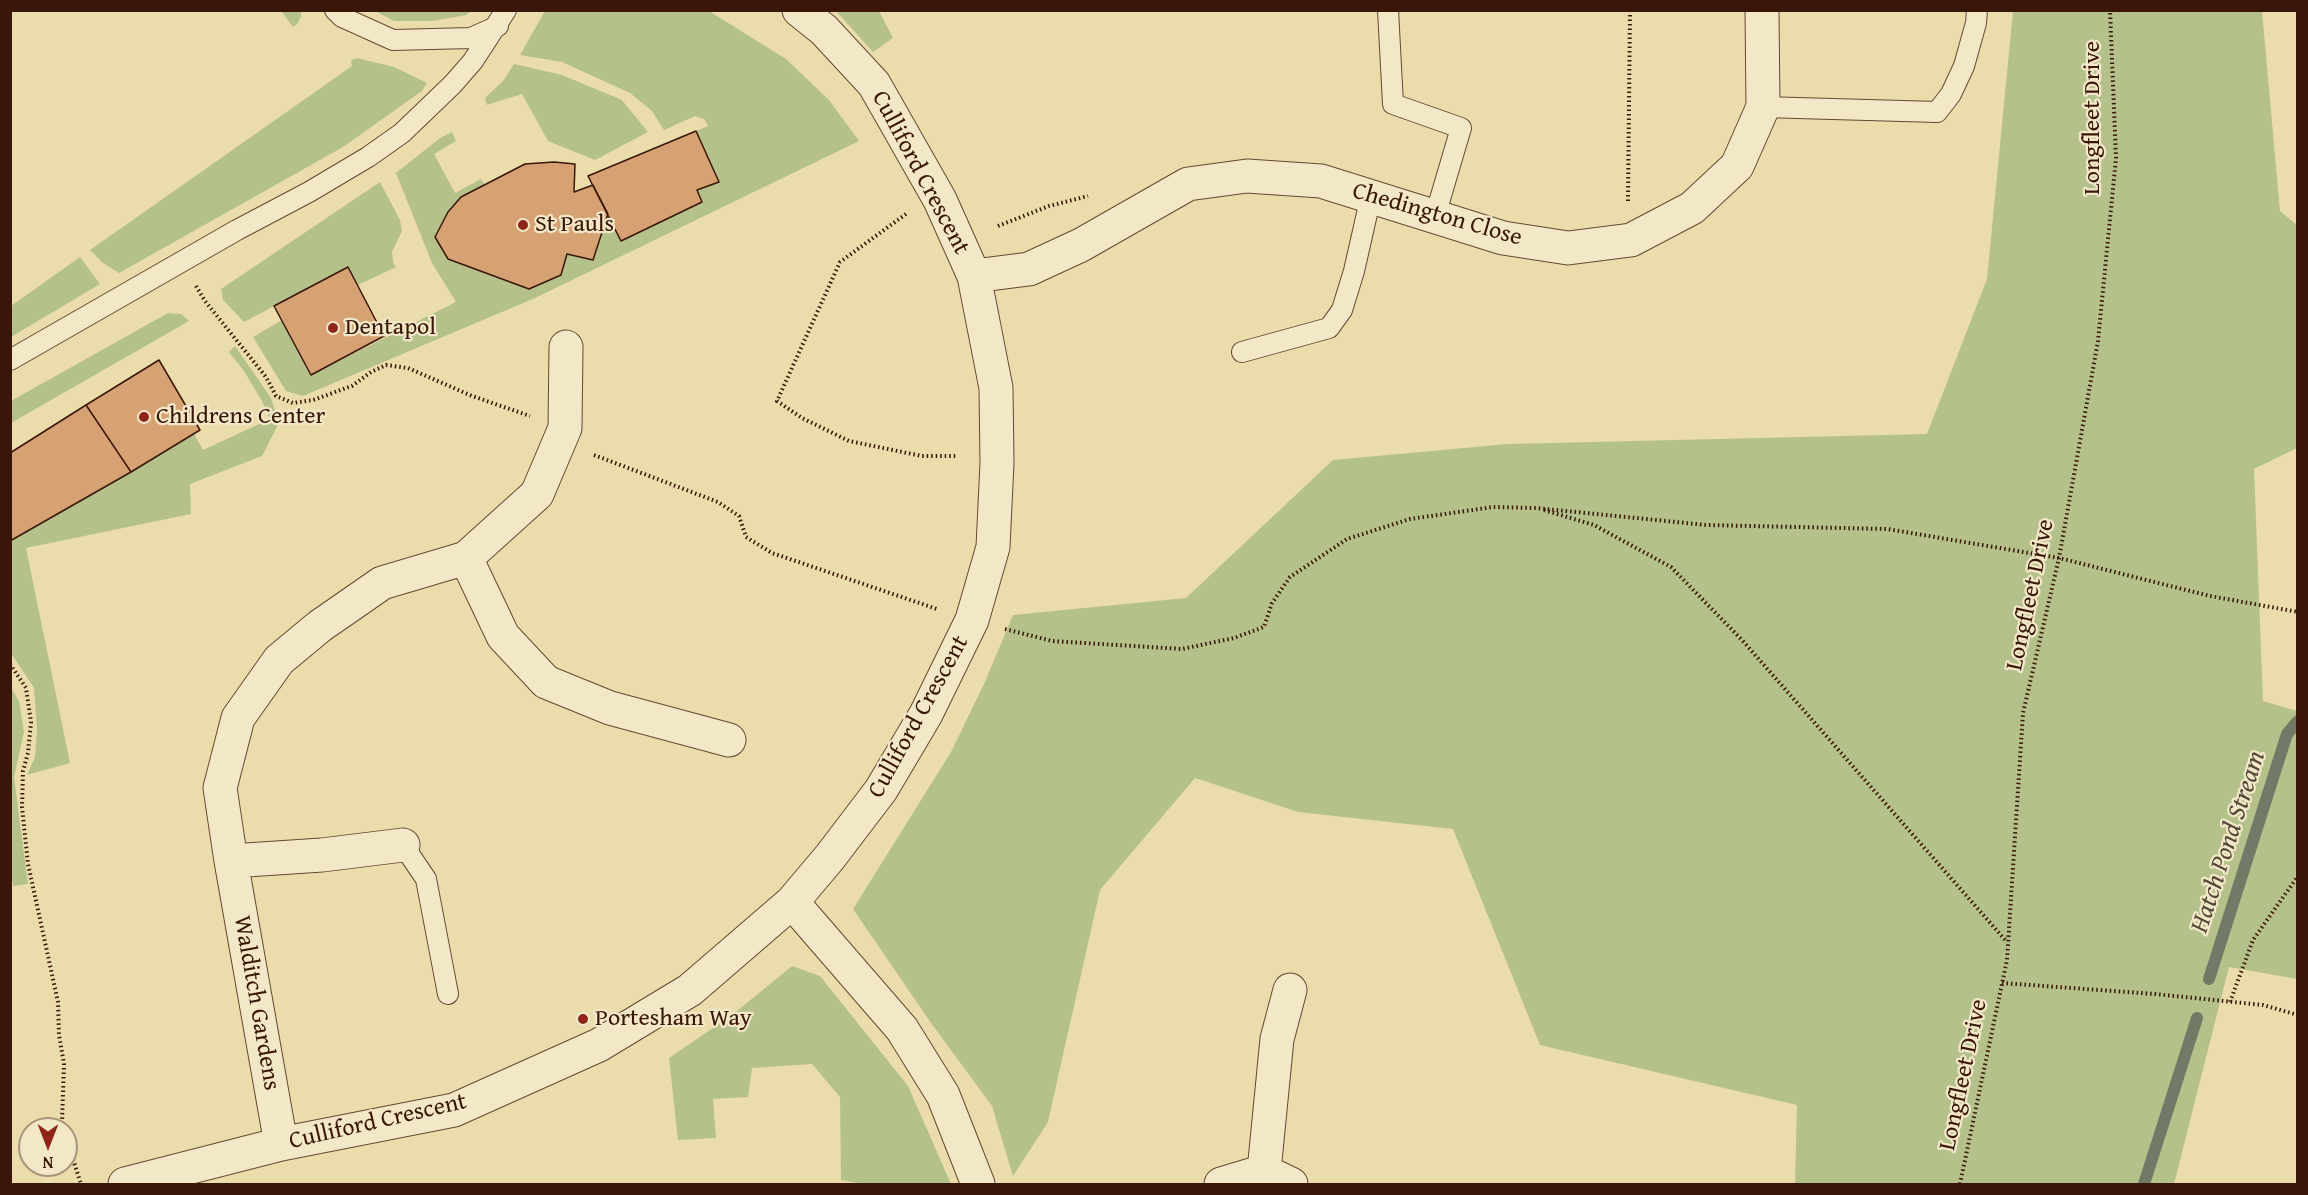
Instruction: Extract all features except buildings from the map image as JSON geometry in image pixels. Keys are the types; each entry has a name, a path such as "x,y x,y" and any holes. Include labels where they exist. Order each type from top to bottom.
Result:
{"street":[{"name":"Culliford Crescent","path":"125,1185 280,1144 454,1110 599,1045 690,990 792,902 881,790 926,714 972,620 993,547 997,463 996,388 974,276 940,200 874,84 824,30 799,10"},
{"name":"Chedington Close","path":"974,276 1029,269 1081,246 1188,184 1247,176 1321,181 1503,238 1568,248 1631,240 1692,208 1737,166 1763,107 1762,10"},
{"name":"Walditch Gardens","path":"280,1144 220,788 238,718 279,660 320,626 382,583 466,558 537,494 565,428 566,347"},
{"path":"466,558 503,636 546,682 610,708 729,740"},
{"path":"231,861 322,855 403,845"},
{"path":"792,902 902,1029 943,1095 978,1185"},
{"path":"1221,1185 1277,1178 1277,1039 1290,990"}],"lane":[{"path":"335,10 342,17 393,40 471,38 502,18"},
{"path":"1388,10 1393,104 1461,128 1435,216"},
{"path":"1763,107 1937,112 1951,94 1964,66 1977,10"},
{"path":"10,360 368,158 402,133 440,98 473,61 502,18"},
{"path":"1242,352 1329,328 1342,310 1354,272 1371,196"},
{"path":"403,845 426,879 448,994"}],"path":[{"path":"1606,244 1628,218 1629,10"},
{"name":"Longfleet Drive","path":"1960,1185 2002,983 2008,943 2023,714 2060,558 2098,341 2116,158 2110,10"},
{"path":"998,226 1049,206 1090,196"},
{"path":"940,200 908,213 840,262 777,401 802,418 849,441 922,456 958,456"},
{"path":"972,620 1052,641 1182,649 1234,638 1264,627 1272,603 1290,577 1347,539 1410,519 1493,507 1536,508 1706,525 1887,529 2060,558 2210,596 2298,612"},
{"path":"1536,508 1594,525 1671,567 1742,640 2008,943"},
{"path":"10,664 26,688 31,722 23,771 22,807 28,864 58,1002 59,1035 64,1064 62,1117"},
{"path":"2230,1002 2253,940 2298,876"},
{"path":"2002,983 2156,994 2263,1005 2298,1015"}],"green space":[{"path":"281,11 301,11 301,17 293,27"},
{"path":"375,11 471,11 466,15 433,21 394,21"},
{"path":"545,11 709,11 786,59 829,100 859,141 535,298 303,396 286,391 253,337 282,320 311,375 456,302 432,263 396,173 440,138 452,132 456,141 434,154 455,193 481,179 485,185 461,197 448,212 435,237 448,259 529,289 567,254 593,260 608,214 621,241 702,202 697,190 719,182 696,131 708,126 704,119 695,116 664,130 652,111 630,93 562,62 520,55"},
{"path":"836,11 879,11 893,38 873,52"},
{"path":"2013,11 2262,11 2280,211 2297,225 2297,448 2254,469 2263,701 2297,711 2297,979 2229,967 2174,1184 1795,1184 1797,1105 1540,1045 1453,829 1298,812 1195,778 1100,890 1048,1122 1013,1176 992,1106 931,1023 853,909 951,752 984,684 1013,615 1186,598 1333,460 1508,444 1927,434 1987,279"},
{"path":"357,58 394,67 427,83 422,91 343,147 119,273 103,263 90,250 352,66 351,60"},
{"path":"514,64 562,75 622,100 648,132 595,160 548,141 522,94 487,105 485,98 503,81"},
{"path":"380,182 400,220 402,231 392,252 396,267 358,285 348,267 244,322 223,300 221,289"},
{"path":"80,257 100,284 11,337 11,306"},
{"path":"168,313 181,314 189,321 11,423 11,401"},
{"path":"235,346 271,398 279,423 262,456 190,484 191,514 26,548 70,763 27,775 35,757 37,729 34,688 11,653 10,541 194,434 203,450 270,419 244,371 229,352"},
{"path":"10,686 19,701 24,732 14,777 28,884 13,886 10,866"},
{"path":"792,966 820,976 908,1086 951,1184 863,1184 841,1180 840,1097 812,1064 752,1068 748,1097 713,1099 716,1138 678,1140 669,1058 732,1015"}],"waterway":[{"name":"Hatch Pond Stream","path":"2209,979 2287,734 2298,721"},
{"path":"2144,1184 2197,1018"}],"place":[{"name":"St Pauls","path":"523,225"},
{"name":"Dentapol","path":"333,328"},
{"name":"Childrens Center","path":"144,417"},
{"name":"Portesham Way","path":"583,1019"}]}
